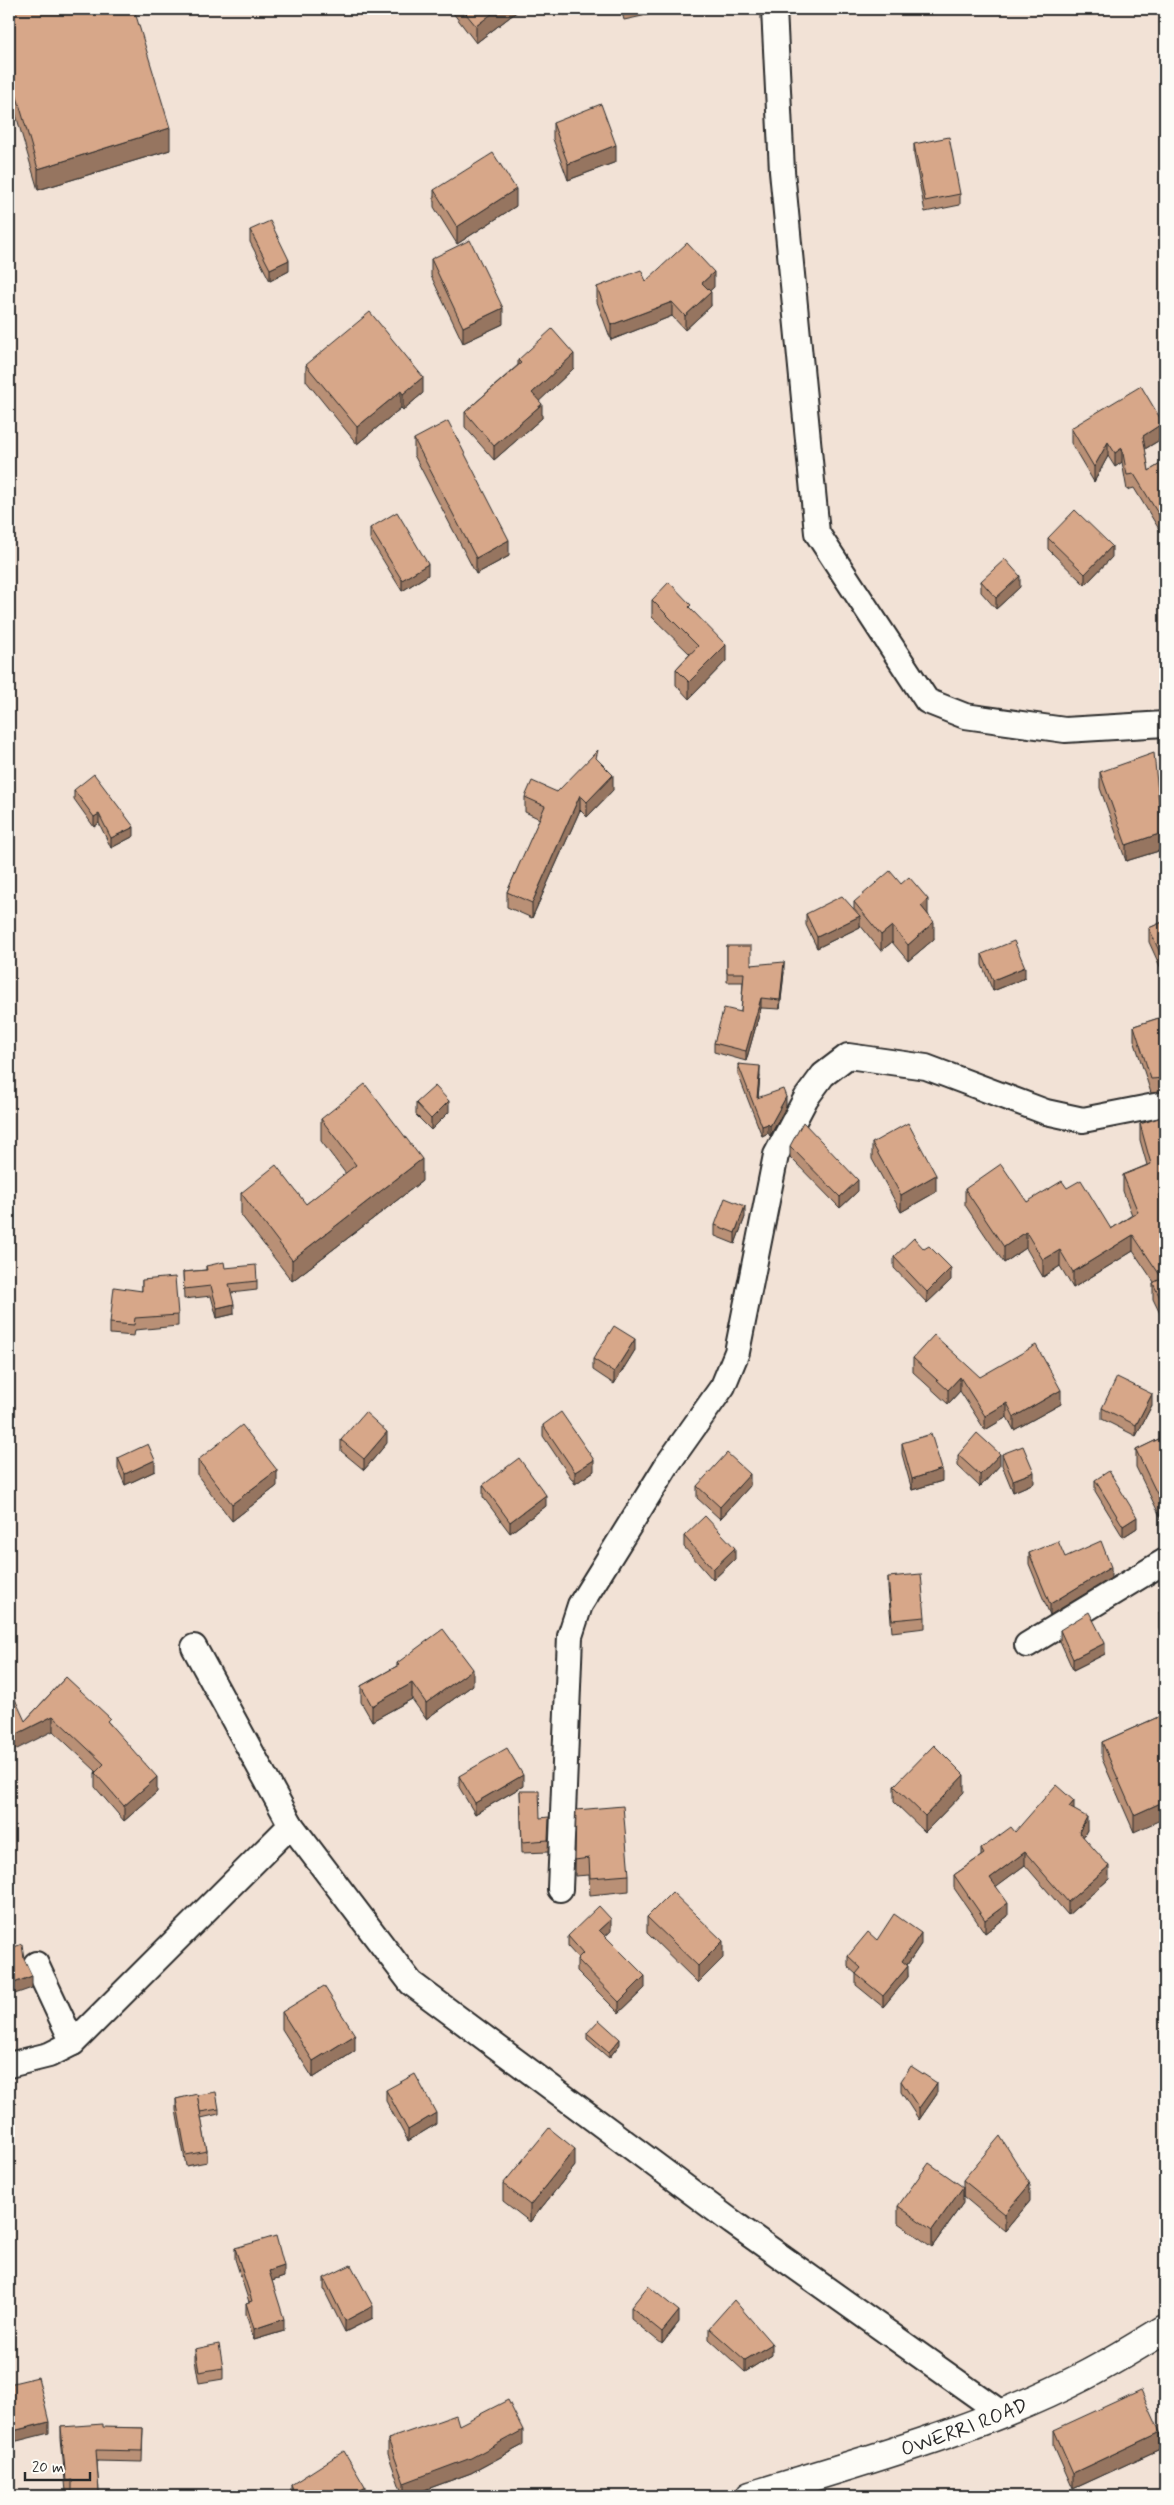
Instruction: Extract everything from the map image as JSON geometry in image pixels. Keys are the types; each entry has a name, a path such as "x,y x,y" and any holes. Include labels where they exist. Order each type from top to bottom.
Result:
{"main road":[{"name":"OWERRI ROAD","path":"750,2496 921,2443 1001,2413 1086,2375 1165,2329"}],"street":[{"path":"774,9 782,171 817,533 927,701 965,716 1066,730 1165,724"},
{"path":"560,1889 570,1636 580,1605 667,1465 723,1386 737,1352 776,1155 806,1098 823,1075 848,1056 926,1067 1046,1112 1083,1120 1165,1104"},
{"path":"1027,1645 1165,1561"},
{"path":"194,1646 291,1825 411,1983 732,2222 1001,2413"},
{"path":"9,2064 50,2055 73,2043 291,1825"},
{"path":"36,1964 73,2043"}],"building":[{"path":"9,9 134,9 170,128 38,169 9,69"},
{"path":"462,9 498,9 476,26"},
{"path":"601,104 616,145 568,164 553,123"},
{"path":"949,137 960,194 925,201 914,144"},
{"path":"493,153 516,189 457,227 434,190"},
{"path":"270,221 289,260 270,269 250,230"},
{"path":"470,240 503,308 463,327 431,259"},
{"path":"687,243 714,272 702,283 711,292 685,316 672,302 611,325 597,287 641,270 646,281"},
{"path":"370,312 423,377 403,394 401,391 357,427 306,365"},
{"path":"552,329 574,354 532,393 542,404 494,446 465,412 521,363 518,360"},
{"path":"1141,386 1163,423 1143,436 1149,471 1165,461 1165,525 1134,474 1127,475 1122,448 1115,453 1108,442 1094,467 1071,428"},
{"path":"448,421 509,540 476,558 414,439"},
{"path":"1075,510 1112,546 1085,574 1048,538"},
{"path":"397,512 428,564 402,580 370,528"},
{"path":"1005,559 1020,576 996,598 981,581"},
{"path":"669,582 691,605 689,607 726,645 689,682 676,669 698,646 652,600"},
{"path":"598,750 596,758 613,775 587,802 580,795 532,903 507,892 545,806 525,797 532,781 557,792"},
{"path":"1154,753 1162,833 1126,845 1100,772"},
{"path":"94,774 134,827 111,838 99,814 94,817 74,790"},
{"path":"890,871 901,884 909,877 928,899 921,906 934,922 908,945 892,926 881,935 854,902"},
{"path":"842,896 860,916 817,937 806,914"},
{"path":"1165,921 1165,958 1163,960 1149,928"},
{"path":"1014,941 1025,967 993,980 982,954"},
{"path":"727,946 751,946 751,965 784,962 780,1000 761,998 746,1051 714,1043 724,1008 741,1012 744,973 727,973"},
{"path":"1165,1016 1165,1078 1151,1079 1134,1026"},
{"path":"738,1064 760,1066 757,1098 783,1089 786,1097 770,1126 768,1124 762,1126"},
{"path":"365,1084 422,1159 292,1260 241,1193 276,1165 306,1204 356,1165 321,1119"},
{"path":"435,1086 449,1101 431,1119 416,1103"},
{"path":"1165,1116 1165,1193 1158,1195 1165,1207 1165,1308 1153,1283 1162,1278 1133,1235 1073,1272 1060,1250 1043,1260 1026,1232 1004,1247 965,1189 1001,1164 1027,1202 1062,1181 1067,1188 1081,1180 1111,1229 1138,1212 1123,1175 1151,1164 1140,1124"},
{"path":"803,1122 858,1180 840,1197 790,1146"},
{"path":"908,1123 936,1175 901,1195 872,1143"},
{"path":"725,1198 745,1206 735,1233 715,1225"},
{"path":"914,1238 924,1249 929,1246 951,1268 927,1292 894,1257"},
{"path":"224,1262 225,1268 256,1265 257,1281 229,1284 234,1304 217,1308 211,1286 184,1289 183,1272 207,1270 206,1266"},
{"path":"175,1277 178,1315 135,1318 134,1325 110,1323 114,1287 142,1291 142,1280"},
{"path":"614,1326 635,1339 614,1372 593,1359"},
{"path":"934,1335 980,1377 1036,1345 1061,1390 1014,1417 1007,1403 985,1416 960,1377 948,1390 913,1358"},
{"path":"1117,1377 1152,1394 1136,1425 1102,1408"},
{"path":"365,1412 387,1432 364,1459 341,1440"},
{"path":"561,1412 594,1460 575,1472 543,1425"},
{"path":"242,1425 277,1470 232,1504 198,1460"},
{"path":"977,1433 1000,1454 980,1475 958,1455"},
{"path":"931,1434 942,1469 912,1479 902,1443"},
{"path":"1165,1436 1165,1499 1161,1502 1136,1450"},
{"path":"148,1444 155,1460 125,1474 118,1458"},
{"path":"1023,1446 1034,1472 1013,1480 1002,1454"},
{"path":"727,1453 750,1474 720,1507 697,1486"},
{"path":"519,1458 546,1495 510,1522 483,1485"},
{"path":"1109,1471 1137,1517 1123,1526 1095,1480"},
{"path":"705,1516 735,1548 713,1569 684,1536"},
{"path":"1058,1541 1065,1557 1101,1541 1111,1567 1050,1604 1029,1553"},
{"path":"921,1574 925,1617 892,1620 888,1577"},
{"path":"1165,1609 1165,1623 1159,1612"},
{"path":"1089,1612 1105,1643 1073,1659 1060,1630"},
{"path":"443,1629 473,1669 426,1703 412,1683 372,1706 361,1686 399,1665 397,1663"},
{"path":"66,1677 110,1718 107,1721 157,1777 124,1806 95,1773 104,1764 53,1716 9,1738 9,1686 25,1721"},
{"path":"1165,1714 1165,1801 1134,1815 1102,1742"},
{"path":"934,1745 964,1775 925,1816 894,1786"},
{"path":"507,1748 523,1775 475,1803 459,1776"},
{"path":"1056,1785 1074,1801 1069,1807 1087,1817 1079,1832 1109,1866 1068,1902 1025,1852 990,1878 1008,1903 985,1920 954,1875 984,1854 981,1849 1011,1827 1015,1832"},
{"path":"520,1791 539,1791 540,1818 549,1817 548,1840 522,1842"},
{"path":"623,1806 629,1875 590,1878 589,1858 575,1860 576,1810"},
{"path":"672,1892 723,1941 698,1966 647,1917"},
{"path":"599,1906 611,1919 599,1930 645,1976 619,2002 577,1959 583,1953 568,1936"},
{"path":"894,1914 921,1933 902,1961 908,1966 883,1996 856,1974 861,1968 848,1956 868,1932 877,1940"},
{"path":"22,1944 24,1959 32,1976 9,1985 9,1949"},
{"path":"324,1986 355,2035 313,2061 282,2012"},
{"path":"599,2020 620,2039 609,2052 587,2033"},
{"path":"911,2066 937,2083 919,2108 901,2081"},
{"path":"415,2074 436,2113 408,2130 386,2090"},
{"path":"216,2092 219,2109 200,2112 197,2095"},
{"path":"197,2094 207,2151 186,2155 176,2099"},
{"path":"549,2128 575,2149 530,2205 503,2184"},
{"path":"1000,2136 1030,2184 1005,2214 963,2180"},
{"path":"929,2163 963,2187 932,2230 898,2206"},
{"path":"276,2236 284,2266 269,2271 284,2319 254,2329 246,2303 252,2301 235,2248"},
{"path":"351,2265 373,2306 345,2321 324,2278"},
{"path":"648,2286 679,2311 662,2332 631,2307"},
{"path":"734,2300 772,2344 745,2360 709,2328"},
{"path":"219,2344 223,2368 199,2372 195,2349"},
{"path":"38,2377 49,2422 9,2432 9,2384"},
{"path":"1141,2390 1160,2432 1073,2473 1054,2430"},
{"path":"508,2400 523,2430 471,2458 404,2483 388,2439 456,2415 459,2425"},
{"path":"103,2424 103,2427 143,2428 142,2451 96,2450 99,2492 126,2491 126,2496 72,2496 72,2480 66,2481 61,2427"},
{"path":"344,2451 365,2487 349,2496 295,2496 291,2485"}]}
